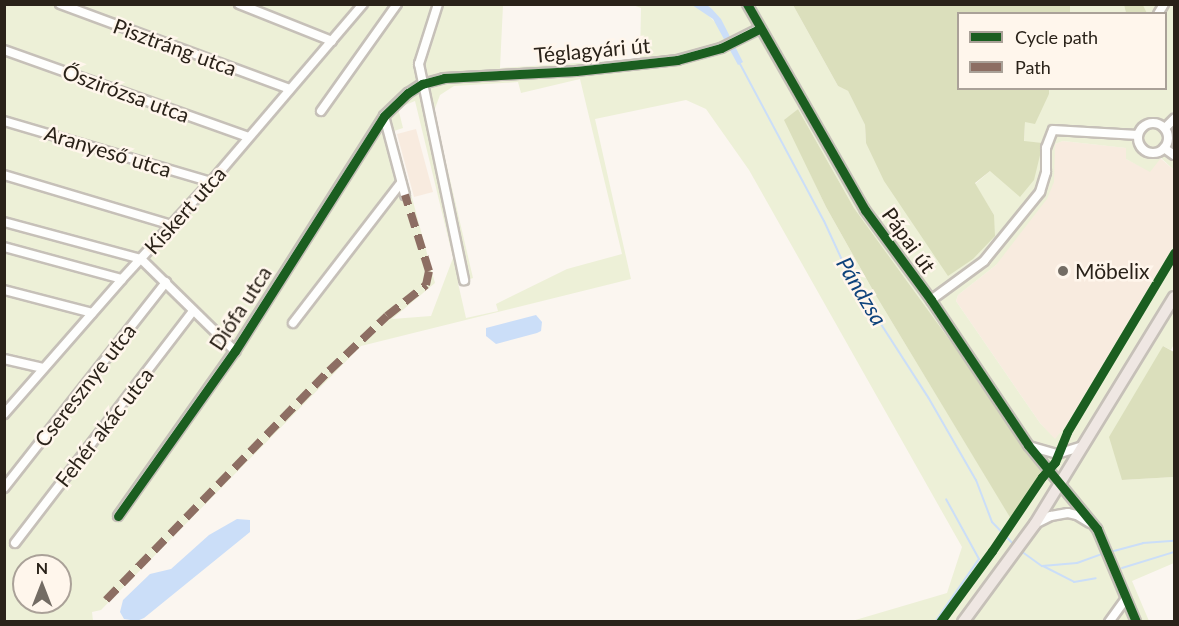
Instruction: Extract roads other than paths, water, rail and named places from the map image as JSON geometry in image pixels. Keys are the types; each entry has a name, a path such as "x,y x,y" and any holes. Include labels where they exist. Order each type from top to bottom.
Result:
{"main road":[{"path":"963,621 1033,527 1174,297"}],"street":[{"name":"Pisztráng utca","path":"60,4 290,89"},
{"path":"239,4 332,41"},
{"name":"Kiskert utca","path":"5,413 122,279 211,182 363,4"},
{"path":"321,111 397,4"},
{"path":"438,4 420,54 419,64 464,280"},
{"name":"Pápai út","path":"747,4 759,29 865,210 931,300 1028,445 1097,529 1112,562 1125,600 1136,621"},
{"name":"Téglagyári út","path":"422,84 444,78 576,71 677,60 721,48 759,29"},
{"name":"Őszirózsa utca","path":"4,50 248,137"},
{"name":"Diófa utca","path":"118,516 235,351 384,116 397,101 422,84"},
{"path":"384,116 405,195"},
{"path":"1165,128 1174,119"},
{"name":"Aranyeső utca","path":"4,121 211,182"},
{"path":"1148,123 1156,123 1165,128 1168,138 1164,148 1155,153 1145,151 1138,143 1138,135 1148,123"},
{"path":"931,300 984,261 1040,192 1046,172 1046,148 1053,130 1138,135"},
{"path":"1164,148 1174,155"},
{"path":"4,175 172,225"},
{"path":"293,323 401,183"},
{"path":"4,222 141,259 235,351"},
{"path":"4,247 122,279"},
{"name":"Cseresznye utca","path":"4,488 166,282"},
{"path":"4,290 92,313"},
{"name":"Fehér akác utca","path":"15,543 193,311"},
{"path":"4,359 43,368"},
{"path":"1028,445 1049,454 1057,454 1083,446"},
{"path":"1033,527 1051,516 1068,513 1077,515 1097,529"},
{"path":"1109,621 1125,600"}],"water":[{"path":"692,5 707,5 721,19 743,62 738,65 713,19"},
{"path":"536,315 542,322 541,331 537,333 496,344 486,336 486,328"},
{"path":"237,519 250,520 250,532 144,618 137,621 124,619 120,612 123,600 150,574 171,569 209,535"}],"waterway":[{"name":"Pándzsa","path":"739,62 824,221 848,273 928,397 976,480 992,522 1014,545"},
{"path":"935,622 979,559 946,499"},
{"name":"Pándzsa","path":"1110,552 1143,543 1174,541"},
{"name":"Pándzsa","path":"1021,551 1042,566 1077,563 1104,553"},
{"name":"Pándzsa","path":"1122,568 1174,552"},
{"name":"Pándzsa","path":"1043,566 1074,582 1096,578"}],"place":[{"name":"Möbelix","path":"1063,271"}]}
